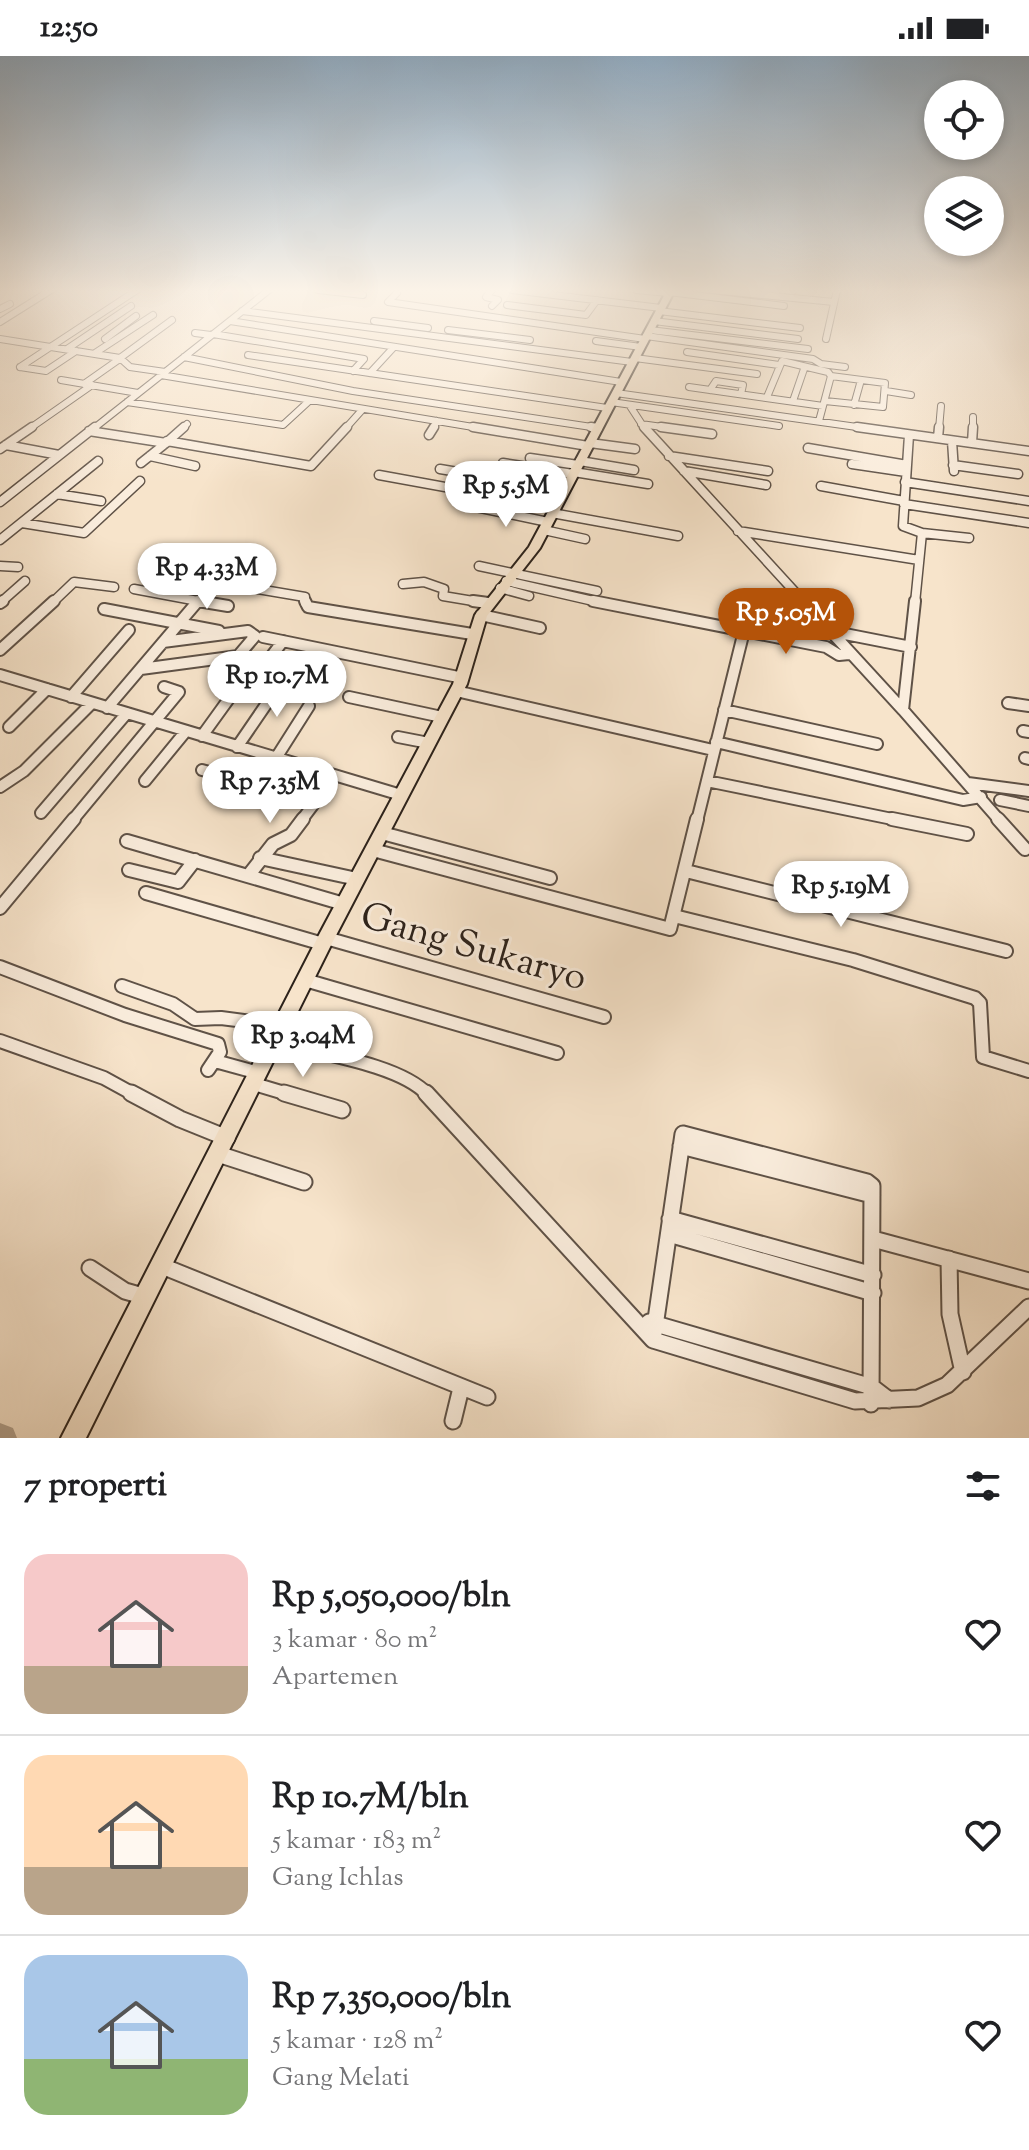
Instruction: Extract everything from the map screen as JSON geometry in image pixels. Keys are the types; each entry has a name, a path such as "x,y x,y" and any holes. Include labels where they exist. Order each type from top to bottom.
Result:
{"highway":[{"path":"73,1438 459,684 472,634 484,609 550,518 583,456 617,402 621,382 637,354"}],"street":[{"path":"41,354 20,367 46,371 71,354"},
{"path":"102,354 120,358 130,367 163,374 308,402 437,421 583,456 648,484"},
{"path":"2,446 125,354"},
{"path":"0,502 187,354"},
{"path":"335,354 364,359 353,371"},
{"path":"370,373 387,354"},
{"path":"437,354 621,382"},
{"path":"587,354 757,374"},
{"path":"705,354 779,365"},
{"path":"782,354 845,367"},
{"path":"248,355 353,371 617,402 819,421 1029,451"},
{"path":"184,357 353,391 634,470"},
{"path":"767,397 779,365 783,361 801,363 804,369 793,401"},
{"path":"689,387 793,401 882,408 885,383 804,369"},
{"path":"819,421 831,376"},
{"path":"61,380 132,397"},
{"path":"854,405 861,380"},
{"path":"886,391 911,395"},
{"path":"112,394 283,425 308,402"},
{"path":"617,402 684,471 845,654 903,710 968,783 975,799 1025,849"},
{"path":"617,402 779,426"},
{"path":"938,438 941,406"},
{"path":"89,431 311,466 362,410"},
{"path":"972,443 973,417"},
{"path":"429,435 437,421"},
{"path":"141,463 187,424"},
{"path":"641,424 712,434"},
{"path":"909,435 904,527 922,533 969,538"},
{"path":"952,441 954,468 1018,474"},
{"path":"2,446 59,455"},
{"path":"808,448 1029,501"},
{"path":"503,463 635,449"},
{"path":"150,456 195,466"},
{"path":"530,458 583,456"},
{"path":"669,456 768,471"},
{"path":"0,540 98,461"},
{"path":"852,464 906,473"},
{"path":"440,469 565,490"},
{"path":"684,471 766,485"},
{"path":"379,475 550,518 585,539"},
{"path":"22,523 84,533 140,481"},
{"path":"821,486 1029,523"},
{"path":"57,494 101,501"},
{"path":"471,506 678,536"},
{"path":"738,531 919,560"},
{"path":"903,710 922,533"},
{"path":"0,566 18,567"},
{"path":"479,566 529,596"},
{"path":"192,578 305,597 305,606 308,607 472,634"},
{"path":"0,603 25,581"},
{"path":"507,581 597,591"},
{"path":"507,581 826,647 845,654"},
{"path":"0,650 74,582 114,587"},
{"path":"403,584 437,585 444,589 443,596 540,628"},
{"path":"134,589 228,606"},
{"path":"107,708 198,601"},
{"path":"104,609 229,633"},
{"path":"749,615 911,647"},
{"path":"71,697 129,630"},
{"path":"141,669 238,656 255,636 253,631 163,642"},
{"path":"373,850 671,928 744,631"},
{"path":"263,637 715,746 975,799"},
{"path":"202,736 254,664 270,658 283,641"},
{"path":"237,747 289,671"},
{"path":"0,675 401,795"},
{"path":"0,908 179,692 164,687"},
{"path":"9,727 47,689"},
{"path":"349,697 442,717"},
{"path":"0,787 24,771 92,703"},
{"path":"1008,703 1029,706"},
{"path":"276,758 309,706"},
{"path":"724,710 877,744"},
{"path":"41,813 127,713"},
{"path":"145,781 186,731"},
{"path":"398,737 429,743"},
{"path":"277,790 296,764"},
{"path":"202,770 316,803 291,835 277,841 248,876"},
{"path":"707,781 967,834"},
{"path":"968,783 1029,791"},
{"path":"1000,800 1029,806"},
{"path":"382,833 550,878"},
{"path":"127,841 344,904"},
{"path":"260,858 357,879"},
{"path":"129,870 178,882 195,860"},
{"path":"686,871 1006,951"},
{"name":"Gang Sukaryo","path":"146,893 604,1017"},
{"path":"674,916 853,960 975,998 980,1003 983,1057 1029,1071"},
{"path":"0,967 125,1015 216,1044 220,1052 212,1066 342,1110"},
{"path":"305,980 557,1053"},
{"path":"122,986 173,1004 195,1019 226,1018 283,1026"},
{"path":"0,1041 104,1078 180,1119 227,1138"},
{"path":"275,1042 391,1073 420,1086 612,1297 648,1322 767,1355 872,1396"},
{"path":"872,1396 872,1195 867,1182 681,1146 670,1227 648,1322 653,1340 765,1376 889,1400 917,1401 934,1394 963,1372 1029,1307"},
{"path":"218,1154 304,1182"},
{"path":"670,1227 772,1256 873,1293"},
{"path":"873,1239 1029,1281"},
{"path":"772,1256 873,1275"},
{"path":"949,1259 950,1314 963,1372"},
{"path":"162,1266 487,1397"},
{"path":"90,1268 125,1291 146,1297"},
{"path":"765,1376 767,1355"},
{"path":"453,1421 461,1388"}]}
